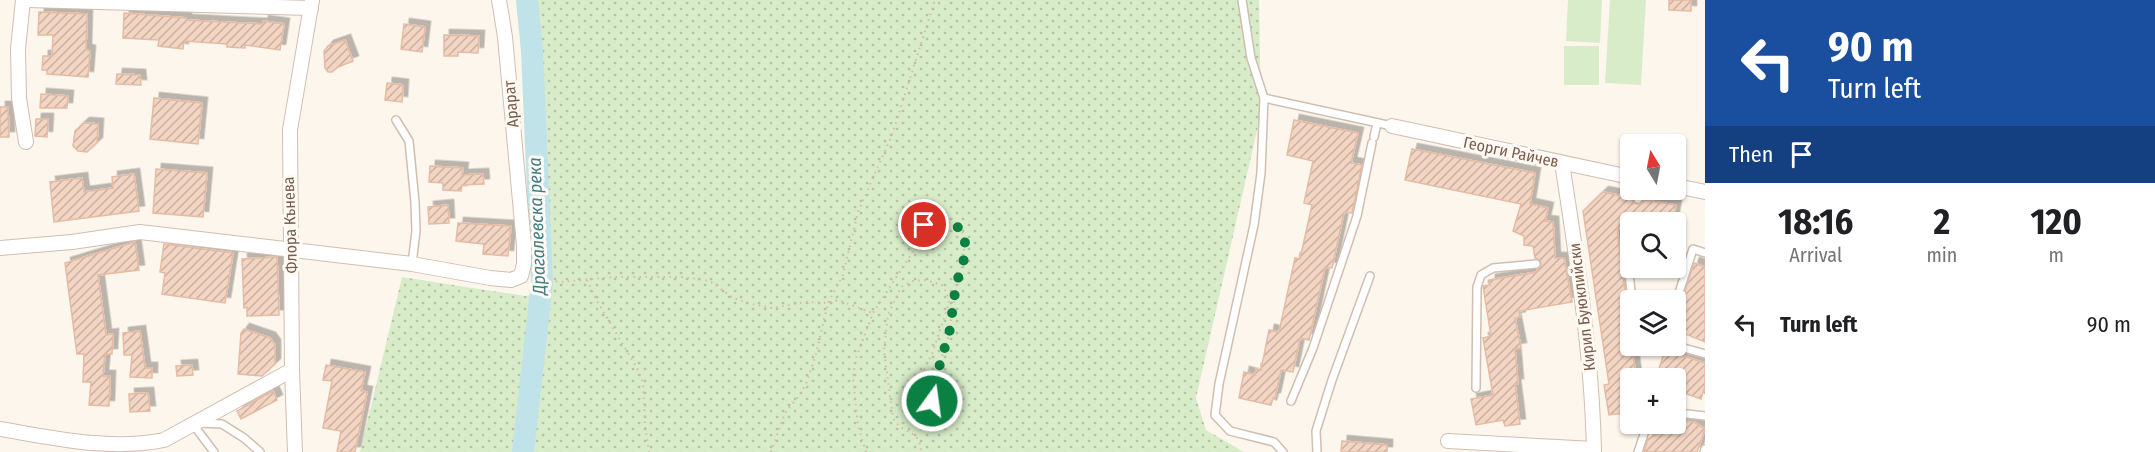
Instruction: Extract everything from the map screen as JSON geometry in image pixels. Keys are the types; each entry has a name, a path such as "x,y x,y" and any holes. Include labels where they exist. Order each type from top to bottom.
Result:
{"street":[{"path":"23,0 18,59 19,98 26,142"},
{"path":"28,0 312,4"},
{"name":"Арарат","path":"499,0 505,37 524,245 524,264 521,276"},
{"name":"Флора Кънева","path":"295,452 292,249 288,165 290,130 312,4"},
{"name":"Георги Райчев","path":"1392,126 1620,175"},
{"name":"Кирил Буюклийски","path":"1562,163 1590,380 1594,450"},
{"path":"1686,188 1705,192"},
{"path":"0,248 72,242 140,232 412,264 490,278 511,280 521,276"},
{"path":"0,429 82,442 122,445 164,440 292,370"},
{"path":"1448,441 1594,450"}],"lane":[{"path":"1242,0 1251,57 1264,98 1262,173 1254,225 1219,384 1215,415 1230,431 1274,442 1283,452"},
{"path":"1264,98 1392,126"},
{"path":"396,120 409,141 416,231 412,264"},
{"path":"1291,401 1313,348 1357,216 1377,123"},
{"path":"1680,290 1693,249 1705,253"},
{"path":"1476,388 1477,287 1481,275 1493,268 1536,264"},
{"path":"1317,452 1316,430 1370,276"},
{"path":"1686,349 1705,354"},
{"path":"1686,414 1705,416"},
{"path":"192,423 214,452"},
{"path":"192,423 222,424 260,452"},
{"path":"1638,452 1644,434"}],"path":[{"path":"771,452 785,413 806,384 828,303 843,275 858,212 892,135 935,0"},
{"path":"866,452 858,426 853,377 856,358 873,314 912,253 926,223 944,221 962,230 965,241 964,259 956,285 949,335 941,359 934,395 932,401 926,406 918,405 914,389 932,354 949,303 947,293 942,285 935,282 925,280 906,284 898,292 897,300 886,323 884,351 892,413 899,427 916,435 921,452"},
{"path":"521,276 560,282 615,277 637,279 682,277 705,280 733,297 772,308 805,302 828,303 838,300 873,314"},
{"path":"587,280 643,382 649,452"}],"green space":[{"path":"516,0 1259,0 1261,113 1196,398 1206,430 1244,452 360,452 402,277 525,296 550,292"},
{"path":"1568,0 1602,0 1600,43 1566,41"},
{"path":"1610,0 1646,0 1641,85 1605,83"},
{"path":"1564,46 1599,46 1599,85 1564,85"}],"building":[{"path":"1669,0 1691,0 1691,11 1669,10"},
{"path":"39,12 87,14 86,50 90,51 88,77 47,74 47,70 42,70 43,56 52,56 53,35 38,35"},
{"path":"124,13 186,18 186,20 263,24 263,21 284,24 280,50 245,45 245,48 227,47 227,44 184,41 183,49 158,46 159,40 123,38"},
{"path":"404,24 425,27 422,52 401,49"},
{"path":"444,35 479,36 478,53 458,52 458,56 444,56"},
{"path":"345,40 353,61 328,72 325,68 324,51 328,46"},
{"path":"117,74 140,75 141,85 116,84"},
{"path":"387,83 403,85 402,102 385,100"},
{"path":"41,94 68,96 67,108 40,108"},
{"path":"154,98 202,103 198,144 150,139"},
{"path":"0,107 8,107 9,137 0,137"},
{"path":"36,119 48,119 47,137 35,136"},
{"path":"1294,120 1358,133 1351,163 1362,165 1352,213 1344,212 1332,268 1325,267 1309,340 1300,338 1293,372 1281,370 1275,398 1271,405 1239,398 1244,372 1255,375 1256,369 1261,370 1269,330 1279,332 1295,258 1300,259 1312,205 1304,203 1313,161 1287,155"},
{"path":"84,123 98,124 97,143 87,152 78,151 73,146 75,131"},
{"path":"1412,149 1535,173 1530,204 1548,208 1545,221 1553,222 1555,258 1564,258 1572,302 1519,311 1520,317 1515,318 1521,348 1515,349 1518,384 1515,384 1520,424 1505,426 1503,420 1476,425 1471,399 1493,395 1483,338 1491,336 1483,286 1490,285 1490,280 1537,272 1541,266 1540,260 1535,258 1533,246 1524,245 1524,236 1513,231 1521,204 1405,180"},
{"path":"430,166 463,168 462,175 483,174 484,184 462,185 461,191 443,190 443,183 429,182"},
{"path":"156,169 207,173 203,217 153,213"},
{"path":"134,174 139,211 54,222 50,182 82,178 84,192 113,188 112,177"},
{"path":"1603,192 1620,196 1620,200 1632,200 1637,204 1641,204 1644,200 1676,205 1675,212 1620,212 1620,229 1617,228 1620,278 1623,278 1625,290 1620,290 1620,356 1633,356 1635,368 1620,368 1620,413 1609,415 1604,385 1609,384 1583,211"},
{"path":"448,205 449,223 429,224 428,207"},
{"path":"458,223 511,226 508,256 483,254 484,244 456,241"},
{"path":"135,242 139,270 98,275 106,335 113,334 112,354 105,354 103,376 110,376 109,406 89,405 91,382 83,382 84,354 77,354 65,263"},
{"path":"164,244 233,253 225,303 162,294 165,273 160,272"},
{"path":"277,257 279,315 247,316 247,307 244,308 242,259"},
{"path":"1694,263 1705,267 1705,342 1686,334 1685,290"},
{"path":"244,329 270,338 275,345 275,364 262,376 238,374 241,333"},
{"path":"140,331 145,368 152,368 152,378 130,377 132,355 124,355 123,333"},
{"path":"1663,356 1683,356 1705,363 1705,386 1701,399 1686,394 1686,368 1659,368"},
{"path":"192,365 193,375 177,376 176,366"},
{"path":"326,365 365,372 361,391 367,392 355,452 337,452 341,431 323,428 332,381 323,380"},
{"path":"273,391 277,400 241,419 237,411"},
{"path":"148,393 150,411 130,412 129,394"},
{"path":"1686,421 1694,422 1705,429 1697,452 1644,452 1648,439 1657,434 1686,434"},
{"path":"1342,441 1387,445 1387,452 1341,452"}],"waterway":[{"name":"Драгалевска река","path":"523,452 542,282 532,51 527,0"}],"route":[{"path":"924,225 930,221 944,221 962,230 965,241 964,259 956,285 949,335 932,401"}]}
